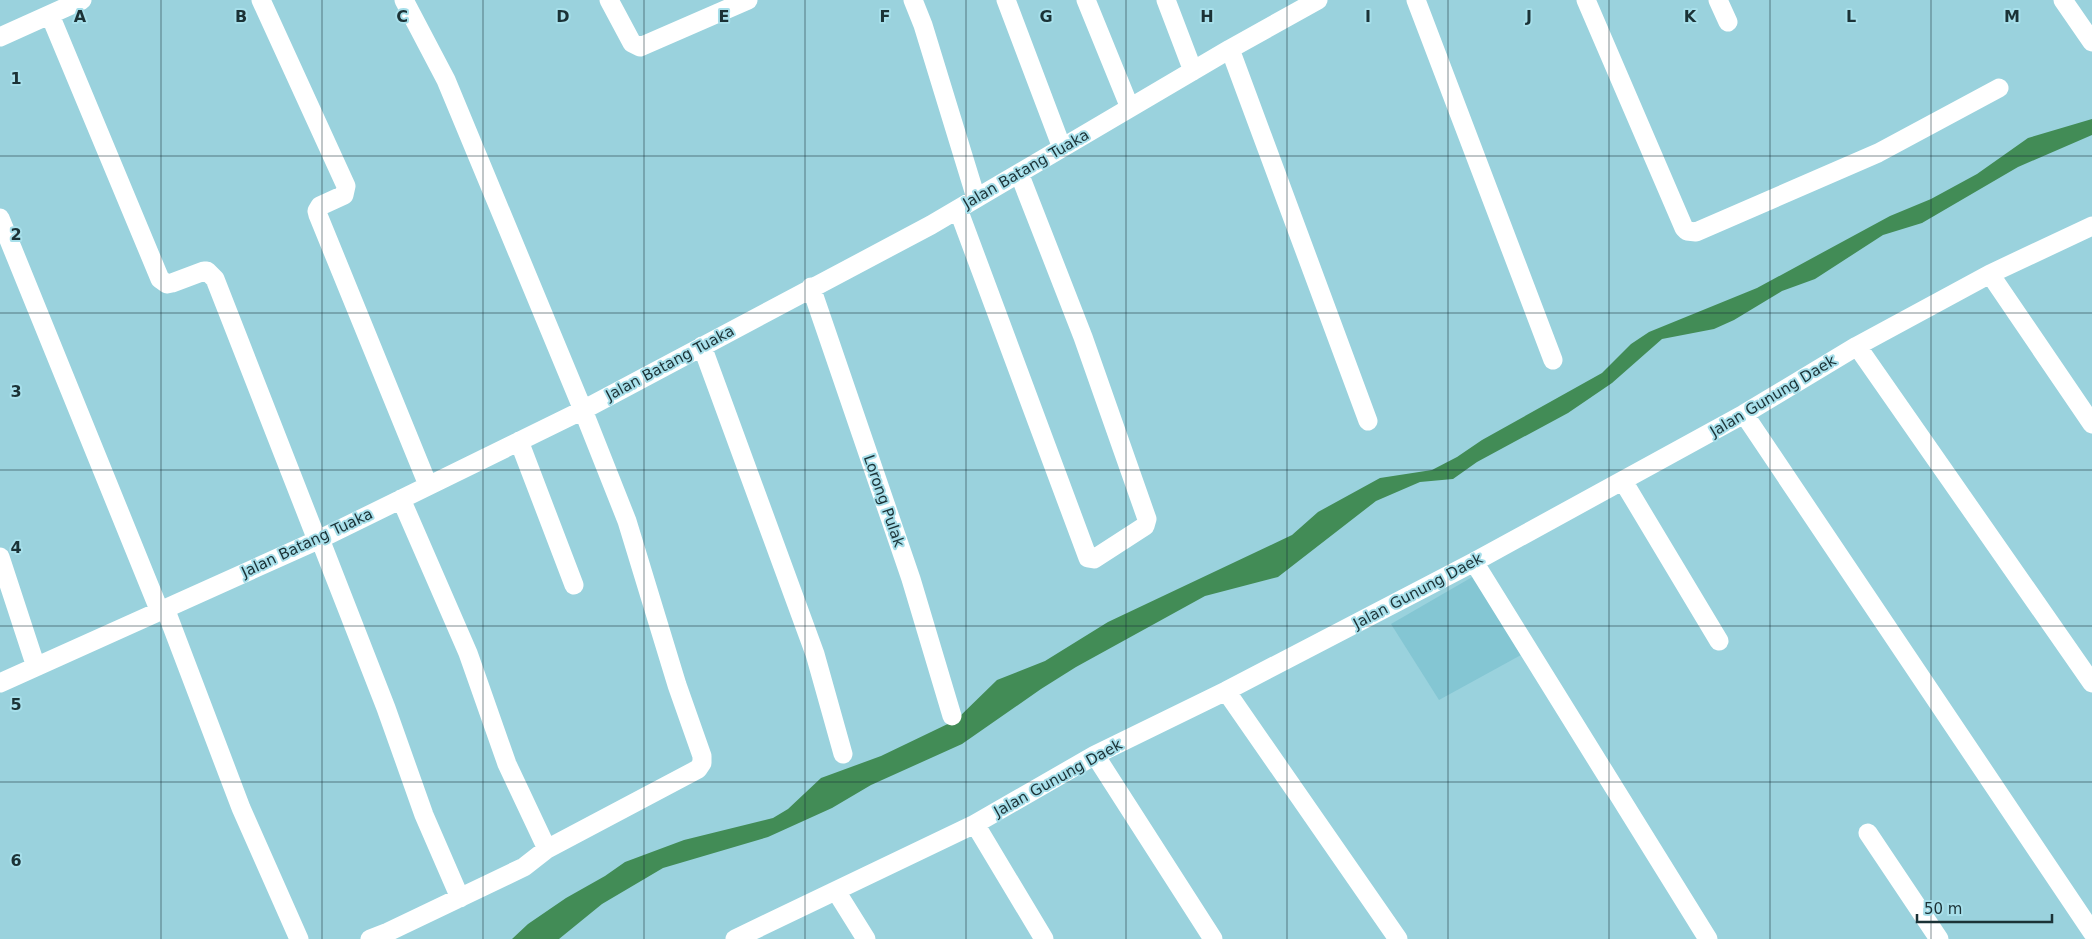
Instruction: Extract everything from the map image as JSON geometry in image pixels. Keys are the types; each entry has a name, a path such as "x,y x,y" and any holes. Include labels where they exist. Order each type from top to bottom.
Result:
{"street":[{"path":"0,37 49,10 82,0"},
{"path":"261,0 346,186 344,195 320,206 317,211 318,215 428,486"},
{"path":"370,939 524,867 547,849 682,778 698,768 702,763 702,756 677,684 627,520 446,80 404,0"},
{"path":"609,0 632,43 640,47 748,0"},
{"path":"913,0 923,25 976,198"},
{"path":"1006,0 1062,148"},
{"path":"1086,0 1130,108"},
{"path":"1166,0 1193,71"},
{"name":"Jalan Batang Tuaka","path":"0,683 318,540 583,410 958,209 1230,49 1318,0"},
{"path":"1416,0 1553,360"},
{"path":"1586,0 1684,228 1687,231 1696,232 1878,153 1999,88"},
{"path":"1718,0 1728,22"},
{"path":"2063,0 2092,42"},
{"path":"49,10 160,279 167,284 204,271 215,279 386,708 424,815 460,898"},
{"path":"1230,49 1368,421"},
{"path":"958,209 1088,558 1094,559 1145,526 1147,519 1083,337 1020,173"},
{"path":"0,218 162,610 241,808 300,939"},
{"name":"Jalan Gunung Daek","path":"735,939 975,824 1095,755 1226,691 1474,562 1744,414 1857,346 1990,274 2092,226"},
{"path":"1990,274 2092,424"},
{"name":"Lorong Pulak","path":"811,288 911,579 952,716"},
{"path":"702,346 815,654 843,754"},
{"path":"1857,346 2092,683"},
{"path":"1744,414 2092,932"},
{"path":"519,441 574,585"},
{"path":"1623,481 1719,641"},
{"path":"401,499 468,653 508,764 547,849"},
{"path":"0,557 36,667"},
{"path":"1474,562 1708,939"},
{"path":"1226,691 1398,939"},
{"path":"1095,755 1213,939"},
{"path":"975,824 1044,939"},
{"path":"1868,833 1939,939"},
{"path":"836,891 866,939"}],"shaded area":[{"path":"2092,119 2092,135 2018,167 1922,223 1883,235 1815,279 1782,291 1734,320 1714,329 1662,339 1612,383 1568,413 1477,462 1453,479 1420,482 1376,501 1278,577 1205,596 1076,667 962,744 871,785 832,808 768,837 663,868 602,904 559,939 512,939 528,924 566,898 605,876 625,862 684,840 773,818 788,809 821,778 881,756 956,720 997,680 1045,661 1108,622 1292,535 1318,512 1380,478 1432,470 1457,457 1482,440 1602,373 1631,344 1649,332 1757,288 1890,216 1931,199 1977,174 2028,138"},
{"path":"1474,576 1521,655 1439,700 1391,624"}]}
